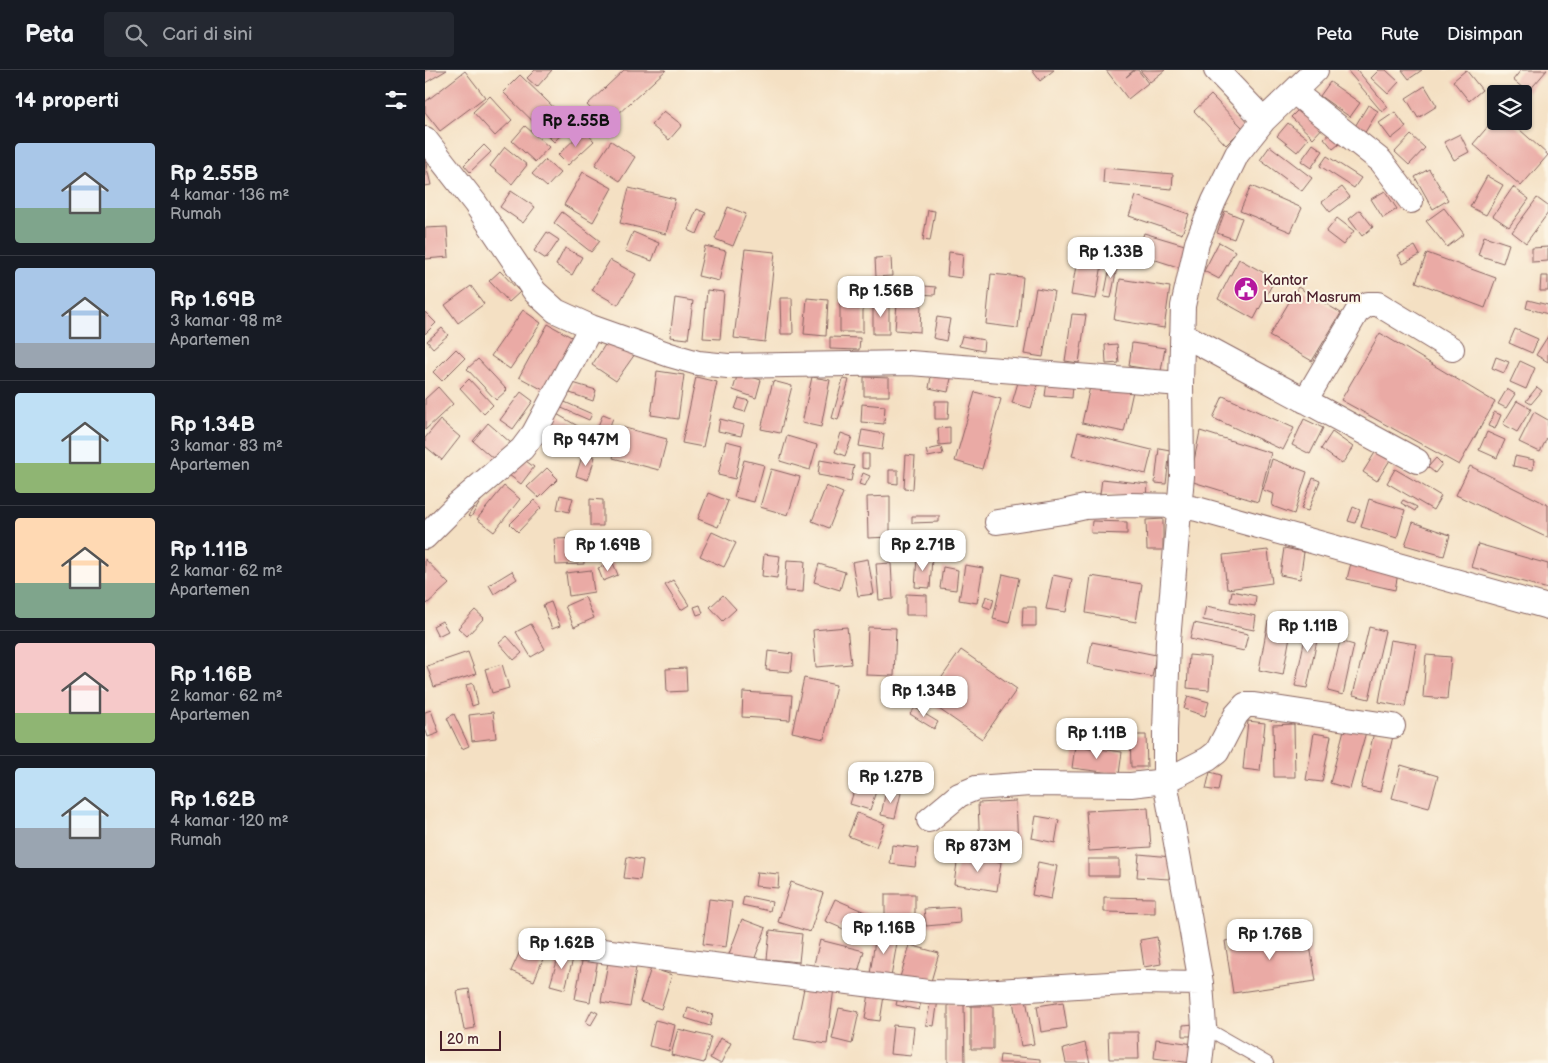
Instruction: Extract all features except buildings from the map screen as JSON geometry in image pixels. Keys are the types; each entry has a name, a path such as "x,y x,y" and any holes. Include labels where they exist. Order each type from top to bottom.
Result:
{"street":[{"path":"1216,70 1264,120"},
{"path":"1200,1063 1204,1027 1201,983 1165,781 1168,641 1182,476 1181,384 1183,306 1197,243 1214,201 1237,154 1264,120 1316,70"},
{"path":"1294,92 1381,161 1411,201"},
{"path":"425,139 475,203 535,292 556,310 591,327 670,356 699,363 728,366 910,363 1181,384"},
{"path":"1305,401 1357,312 1368,304 1377,304 1452,349"},
{"path":"425,537 458,504 522,449 539,425 591,327"},
{"path":"1182,334 1417,461"},
{"path":"997,522 1085,507 1129,504 1180,506 1197,509 1548,607"},
{"path":"929,820 959,795 976,788 1030,784 1131,785 1165,781 1208,760 1217,752 1226,738 1236,715 1245,705 1254,704 1393,726"},
{"path":"539,943 928,992 967,993 1141,982 1201,983"}],"lane":[{"path":"1204,1027 1267,1063"}],"place":[{"name":"Kantor Lurah Masrum","path":"1246,289"}]}
